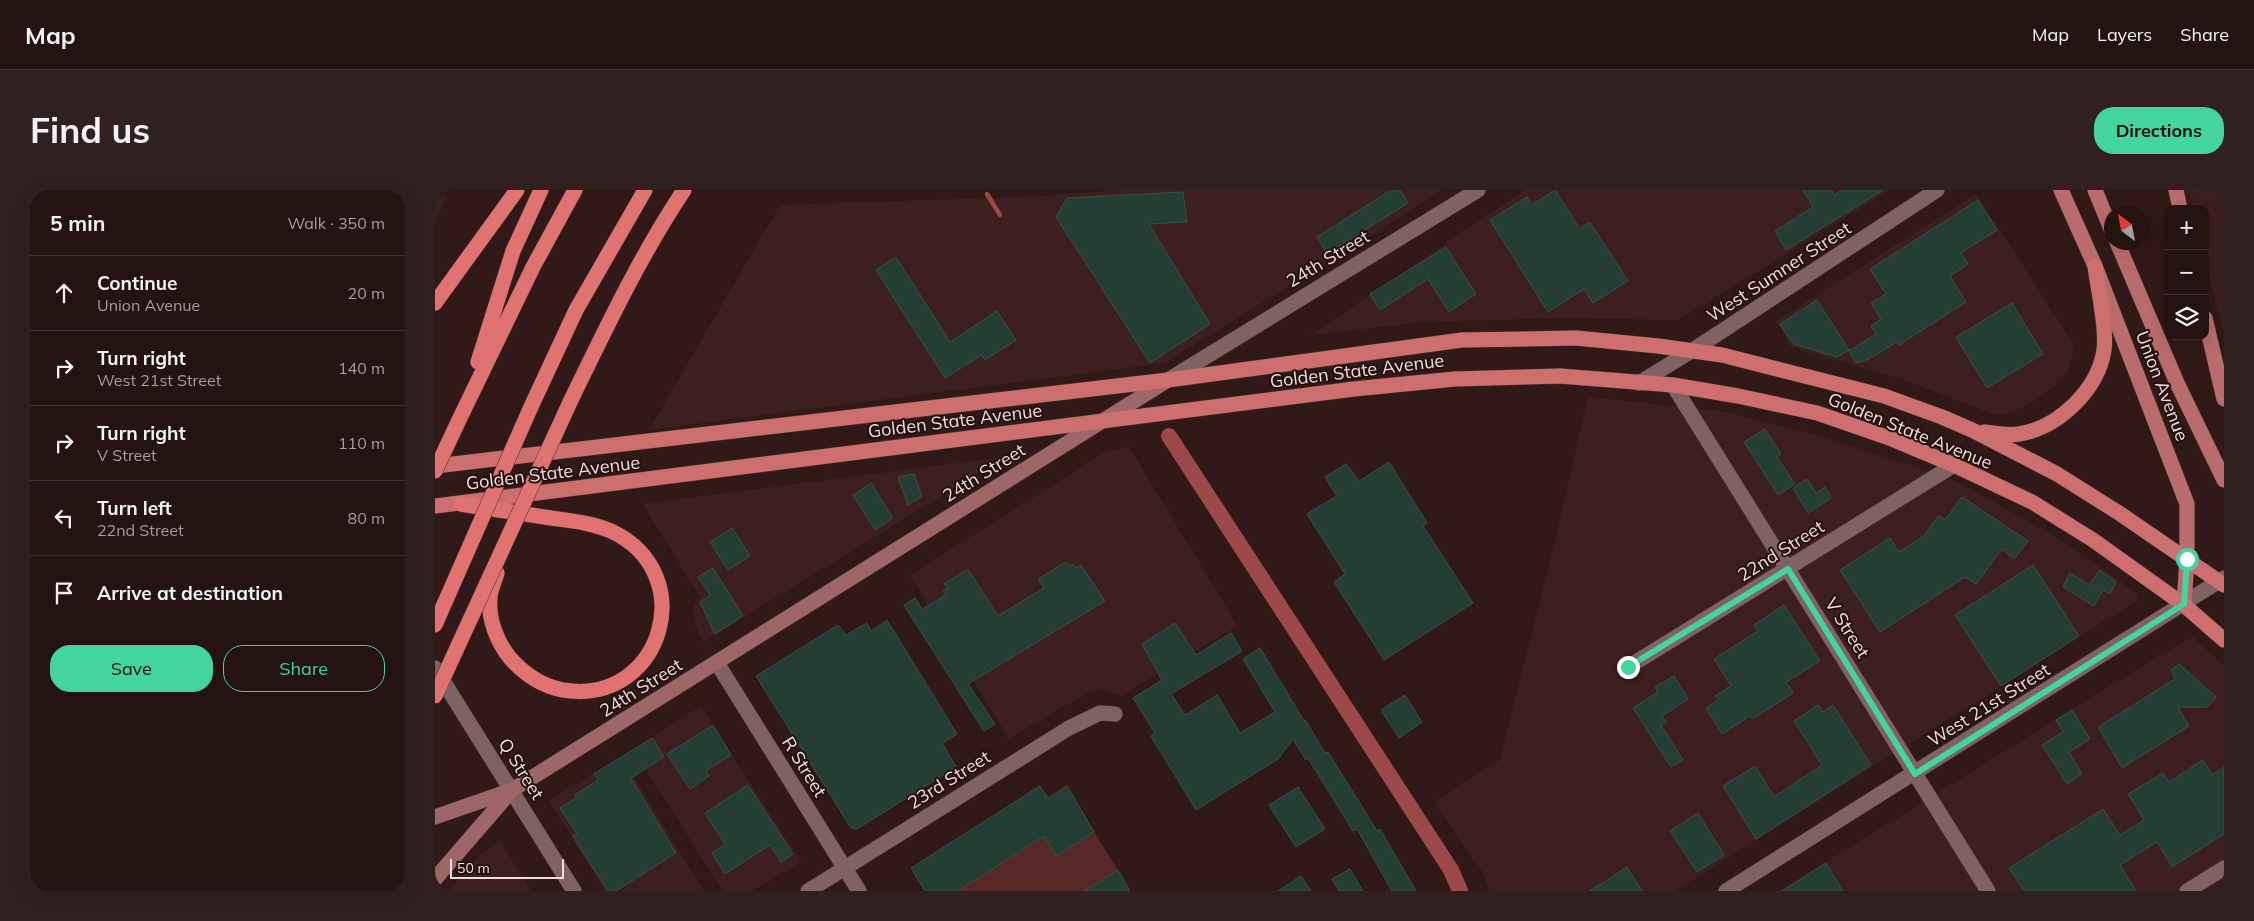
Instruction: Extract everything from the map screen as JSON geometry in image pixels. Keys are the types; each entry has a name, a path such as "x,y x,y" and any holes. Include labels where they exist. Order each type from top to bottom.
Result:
{"highway":[{"path":"435,471 505,322 575,190"},
{"path":"435,626 530,409 576,310 619,231 645,190"},
{"path":"435,696 571,400 613,314 658,229 684,190"},
{"path":"435,303 515,192"},
{"path":"459,420 513,251 539,193"},
{"path":"1972,430 2005,434 2030,431 2069,410 2085,394 2094,379 2104,349 2095,266"},
{"name":"Golden State Avenue","path":"435,466 1168,380 1462,340 1576,338 1693,350 1754,363 1884,396 1972,430 2057,474 2223,581"},
{"name":"Golden State Avenue","path":"435,506 1354,389 1455,379 1560,376 1673,385 1737,396 1817,413 1892,440 1954,465 2032,502 2093,540 2184,604 2224,640"},
{"path":"461,504 595,525 625,539 638,550 655,573 661,588 663,604 659,630 653,646 643,660 619,682 601,689 582,692 549,686 534,679 519,668 504,651 496,634 490,597 510,533"}],"main road":[{"name":"Union Avenue","path":"2061,190 2095,266 2187,504 2187,559 2184,604"},
{"path":"2095,190 2104,212"},
{"path":"2176,190 2179,205"},
{"name":"Union Avenue","path":"2120,250 2177,383 2222,470"},
{"path":"2209,335 2224,399"},
{"name":"24th Street","path":"435,817 512,790 1168,380"},
{"name":"24th Street","path":"435,879 512,790"}],"street":[{"name":"24th Street","path":"1168,380 1478,190"},
{"name":"West Sumner Street","path":"1639,383 1693,350 1937,190"},
{"name":"V Street","path":"1673,385 1988,891"},
{"name":"22nd Street","path":"1628,667 1954,465"},
{"name":"West 21st Street","path":"1726,891 2223,581"},
{"name":"R Street","path":"717,663 859,891"},
{"name":"Q Street","path":"435,668 574,891"},
{"name":"23rd Street","path":"808,891 1069,728 1100,713 1115,714"},
{"path":"2187,891 2224,868"}],"shaded area":[{"path":"1119,190 1443,190 1165,363 649,430 780,205 1044,196"},
{"path":"1525,190 1890,190 1678,320 1558,318 1422,322 1311,335"},
{"path":"2188,190 2224,190 2224,334 2209,275 2209,205 2192,205"},
{"path":"1976,194 2074,344 2069,370 2053,387 2025,407 1998,416 1899,378 1791,347 1776,321"},
{"path":"447,195 435,222 435,196"},
{"path":"1588,397 1727,412 1837,441 1934,473 1960,483 2047,532 2123,583 2138,595 2138,600 1675,891 1490,891 1482,871 1434,802 1500,760 1554,545"},
{"path":"1129,447 1238,626 1121,696 1102,689 1087,693 1009,739 910,575 1109,450"},
{"path":"996,458 997,462 703,642 694,622 694,605 700,597 643,504"},
{"path":"2193,637 2224,666 2224,891 1779,891 2167,651"},
{"path":"701,706 801,862 752,891 723,891 633,750"},
{"path":"621,756 704,891 605,891 549,801"},
{"path":"1094,832 1118,870 1085,891 958,891 1044,836 1056,856"},
{"path":"499,840 532,891 449,891 478,857"}],"building":[{"path":"1391,190 1400,190 1408,203 1327,254 1317,237"},
{"path":"1555,190 1580,229 1590,222 1628,281 1593,303 1584,289 1548,312 1490,220 1527,197 1532,205"},
{"path":"1803,190 1831,190 1834,195 1842,190 1883,190 1786,250 1775,231 1813,207"},
{"path":"1183,192 1187,222 1149,224 1210,324 1150,363 1056,217 1067,198"},
{"path":"1978,200 1997,230 1961,253 1968,264 1950,276 1966,302 1899,345 1897,342 1869,359 1856,363 1849,351 1876,334 1871,326 1881,319 1871,303 1886,294 1870,269"},
{"path":"1446,247 1476,294 1449,312 1428,279 1380,310 1370,294"},
{"path":"896,257 950,342 997,311 1016,340 985,360 982,355 945,378 876,270"},
{"path":"1817,300 1849,350 1837,357 1793,344 1780,324"},
{"path":"2012,303 2043,354 1987,388 1956,337"},
{"path":"1765,429 1781,454 1777,457 1795,484 1778,495 1744,442"},
{"path":"1389,462 1427,523 1423,526 1473,603 1384,660 1334,582 1345,574 1307,514 1337,496 1325,477 1346,464 1359,481"},
{"path":"914,474 922,496 908,505 898,477"},
{"path":"1807,479 1816,493 1825,487 1831,498 1808,513 1793,488"},
{"path":"871,483 893,518 875,530 853,495"},
{"path":"1962,497 2028,541 2014,559 2002,549 1976,584 1965,577 1880,632 1840,570 1890,538 1899,552 1924,536 1939,515 1945,520"},
{"path":"732,528 750,556 728,570 710,542"},
{"path":"1066,562 1069,566 1073,564 1076,568 1081,565 1105,601 968,684 995,724 984,731 904,605 915,598 922,609 946,595 943,591 948,588 944,584 968,569 998,616 1044,588 1038,579"},
{"path":"2033,565 2079,636 2001,686 1955,615"},
{"path":"713,568 743,616 715,634 700,602 710,595 698,577"},
{"path":"2100,570 2116,582 2110,594 2103,590 2094,606 2063,587 2070,573 2089,585"},
{"path":"1784,605 1820,661 1786,682 1793,693 1752,719 1750,716 1722,734 1706,708 1718,700 1715,696 1731,686 1714,659 1758,631 1754,625"},
{"path":"887,620 957,734 942,743 956,767 857,829 851,828 756,676 838,625 846,635 867,623 871,631"},
{"path":"1175,623 1196,655 1231,633 1242,651 1171,694 1185,715 1217,695 1240,733 1275,712 1243,659 1260,648 1325,753 1328,752 1377,831 1380,829 1416,891 1392,891 1357,829 1353,831 1308,758 1306,760 1293,739 1278,759 1196,810 1151,736 1155,733 1133,698 1162,680 1142,644"},
{"path":"2179,664 2216,697 2207,707 2178,707 2189,726 2122,768 2098,727 2175,679 2171,670"},
{"path":"1674,676 1688,699 1662,716 1666,722 1661,725 1683,760 1671,767 1633,708 1658,692 1655,687"},
{"path":"1405,695 1422,722 1399,738 1381,710"},
{"path":"1818,705 1823,712 1833,705 1871,765 1756,839 1723,786 1755,766 1774,797 1822,765 1794,721"},
{"path":"2072,710 2090,739 2069,752 2082,774 2067,784 2042,745 2063,732 2056,720"},
{"path":"713,725 731,755 706,771 709,776 690,789 667,754"},
{"path":"652,738 664,757 631,778 676,853 616,891 608,891 573,836 577,834 560,808 576,798 575,795 598,780 594,774"},
{"path":"2203,760 2212,775 2224,767 2224,834 2172,867 2157,842 2120,865 2136,891 2024,891 2009,868 2103,809 2120,835 2144,820 2128,794 2163,773 2169,782"},
{"path":"748,785 793,854 781,862 770,845 725,874 712,853 725,844 705,813"},
{"path":"1040,786 1048,798 1067,786 1094,832 1056,856 1044,836 958,891 925,891 911,868"},
{"path":"1298,787 1325,829 1296,847 1269,805"},
{"path":"1698,813 1724,855 1697,872 1670,831"},
{"path":"1826,863 1843,891 1782,891"},
{"path":"1627,867 1642,891 1589,891 1604,882"},
{"path":"1350,869 1363,891 1339,891 1332,879"},
{"path":"1118,870 1130,891 1085,891"},
{"path":"1301,876 1311,891 1278,891"}],"waterway":[{"path":"987,194 1000,215"},
{"path":"1169,436 1451,870 1460,891"}],"route":[{"path":"1628,667 1788,569 1915,774 2184,604 2187,559"}]}
